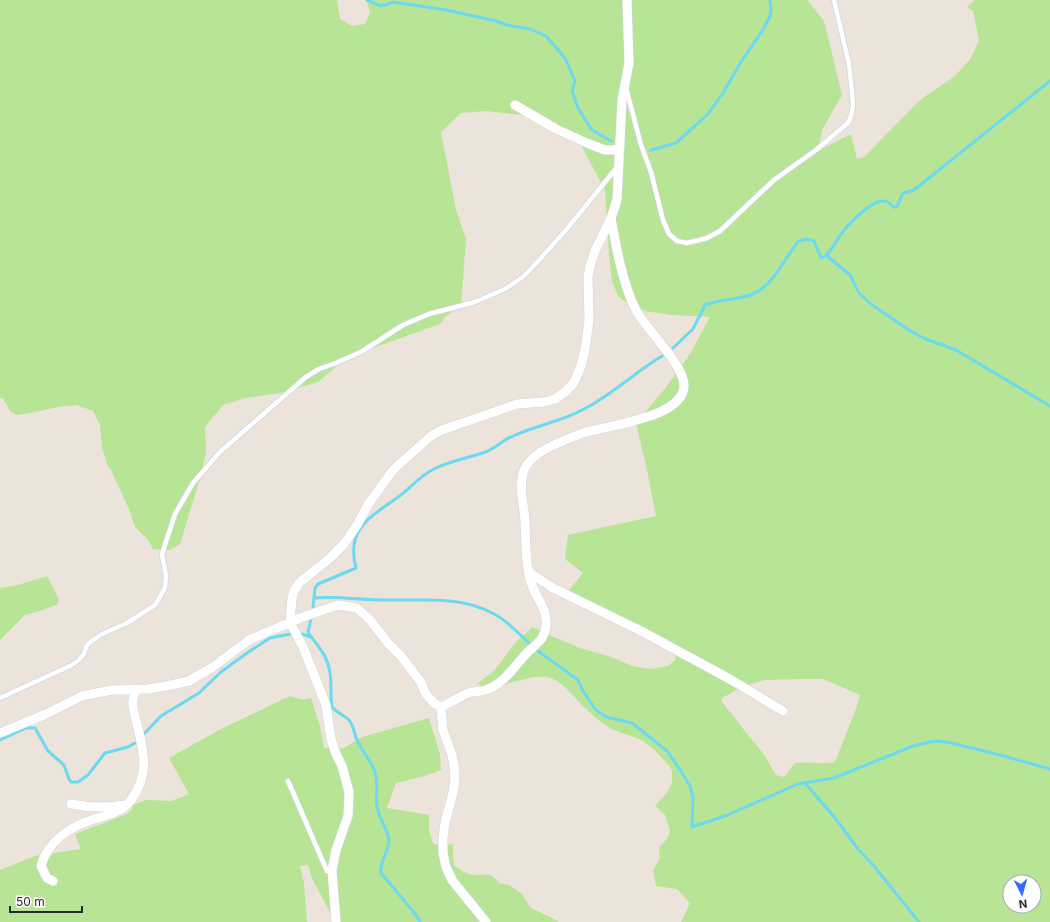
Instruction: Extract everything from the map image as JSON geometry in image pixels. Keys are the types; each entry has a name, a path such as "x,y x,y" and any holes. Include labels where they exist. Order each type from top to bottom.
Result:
{"street":[{"path":"336,922 332,870 336,850 348,816 349,792 342,766 331,739 326,705 303,647 290,622 294,591 299,583 330,558 344,544 357,525 369,503 391,474 431,436 442,430 517,404 544,402 555,399 573,384 580,369 585,350 589,320 588,277 590,266 595,251 611,218 617,200 622,100 628,62 627,0"},
{"path":"515,105 556,129 589,144 605,150 614,150 620,147"},
{"path":"441,707 469,693 488,689 498,684 542,638 545,630 546,620 544,609 533,589 529,572 521,488 524,471 529,464 536,455 569,438 583,433 655,415 677,402 683,393 685,384 682,375 671,356 637,312 628,291 615,245 611,218"},
{"path":"529,572 553,588 641,631 728,678 783,711"},
{"path":"0,733 46,714 82,696 112,690 138,689 172,685 190,681 208,670 249,640 328,607 338,605 356,608 371,621 420,681 426,694 434,703 441,707"},
{"path":"53,881 47,878 41,866 49,849 59,838 83,823 117,812 126,805 141,784 144,761 143,750 133,707 133,698 138,689"},
{"path":"441,707 443,730 452,755 455,779 443,838 446,867 452,880 486,922"},
{"path":"71,804 98,808 126,805"}],"lane":[{"path":"625,84 641,145 651,172 663,220 669,234 677,241 687,243 707,238 720,231 774,180 816,150 848,123 851,116 852,106 849,64 834,0"},
{"path":"0,698 72,665 79,660 84,654 87,645 93,640 102,634 134,619 155,605 165,588 166,576 162,554 175,514 193,483 220,452 306,377 319,369 360,352 403,325 429,314 475,302 507,288 524,276 540,259 566,230 619,164"},
{"path":"288,781 328,871 332,870"}],"green space":[{"path":"0,0 337,0 340,19 352,26 365,24 370,13 367,0 807,0 824,21 842,95 822,130 818,151 851,134 857,159 864,157 920,100 955,76 971,58 979,40 973,11 967,7 975,0 1050,0 1050,922 681,922 690,903 677,889 656,886 653,871 660,858 659,847 668,838 670,830 665,815 655,806 666,794 672,783 672,770 665,761 644,742 613,730 601,722 589,712 564,686 553,679 547,677 534,677 484,689 478,683 494,671 516,642 533,627 583,649 611,657 632,666 651,669 668,666 675,660 677,648 565,595 583,573 565,559 568,535 656,516 636,423 664,390 690,354 710,317 671,315 645,311 624,301 618,296 612,281 605,190 581,145 538,117 486,111 461,113 441,132 456,210 466,239 461,305 445,317 440,324 347,357 318,382 280,393 245,398 223,405 205,427 206,453 201,475 180,544 170,550 153,549 148,540 135,527 129,509 110,468 108,467 102,448 100,425 93,411 77,405 16,415 10,411 3,398 0,398","holes":["823,679 860,695 835,762 795,763 784,777 776,775 763,753 722,702 722,698 742,687 764,680"]},
{"path":"47,576 58,598 58,604 25,615 0,640 0,588 18,585"},
{"path":"290,696 303,700 311,698 320,726 324,748 344,748 362,737 429,718 440,754 441,770 396,783 387,808 429,815 429,830 433,843 440,846 453,844 454,865 468,874 490,875 499,883 509,885 521,893 531,908 560,922 335,922 312,878 308,865 300,866 304,883 307,922 0,922 0,870 35,856 81,849 75,834 127,814 133,808 131,806 146,800 172,801 189,794 169,758 221,729"}],"waterway":[{"path":"367,0 381,6 394,2 446,10 530,29 546,36 565,58 575,81 572,91 578,108 592,130 611,141"},
{"path":"651,150 676,143 708,114 764,28 770,16 770,0"},
{"path":"673,348 693,329 705,305 747,296 761,290 779,270 799,241 806,239 814,241 821,258 824,257 845,229 867,208 873,204 883,201 889,203 893,207 897,207 903,193 914,190 1050,81"},
{"path":"826,255 850,275 859,293 871,304 909,330 923,338 956,350 1050,406"},
{"path":"313,607 315,588 318,584 356,568 354,542 358,532 364,524 425,474 447,463 488,451 508,438 520,433 574,414 603,398 662,356"},
{"path":"314,598 332,597 375,600 454,601 481,608 494,614 508,624 529,643"},
{"path":"311,619 308,632 322,651 329,667 331,677 332,707 351,722 356,738 375,772 379,815 387,832 389,841 389,845 381,865 381,873 417,916 420,922"},
{"path":"144,734 161,716 199,693 221,672 247,653 270,638 290,634"},
{"path":"302,634 311,637"},
{"path":"538,651 578,680 583,691 596,710 606,717 632,723 667,751 690,786 693,797 692,827 725,816 798,784 834,778 913,746 934,741 947,742 1050,769"},
{"path":"0,740 26,728 35,728 48,751 64,765 71,782 78,782 88,775 105,753 128,747 135,743"},
{"path":"805,783 919,922"}]}
